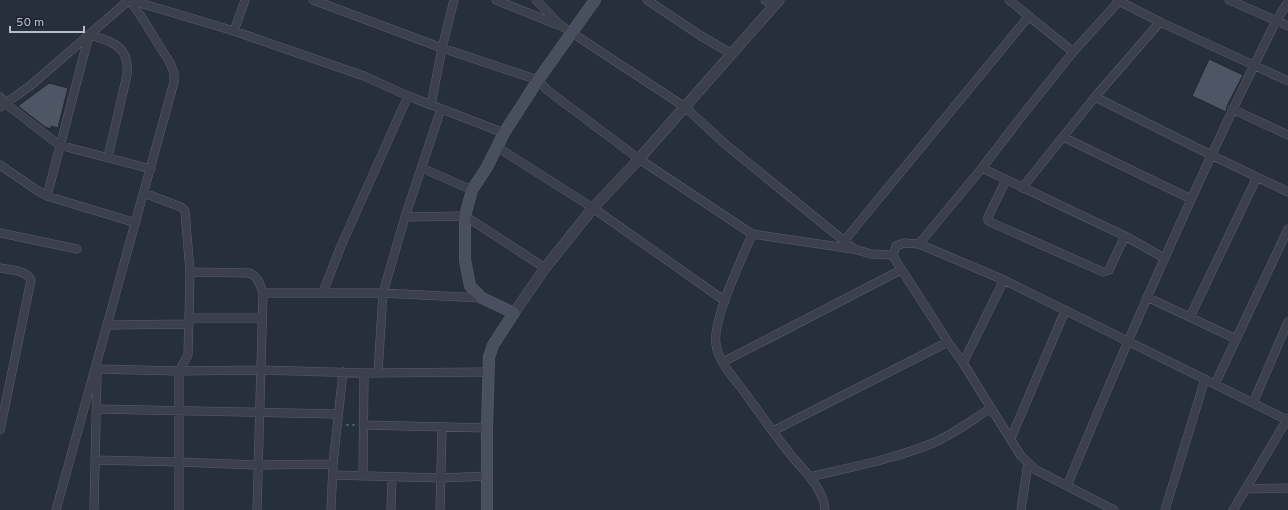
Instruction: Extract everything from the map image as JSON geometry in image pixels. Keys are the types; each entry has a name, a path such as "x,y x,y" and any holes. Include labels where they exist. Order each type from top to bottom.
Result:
{"main road":[{"path":"487,510 489,357 493,345 514,313 482,298 470,286 464,242 465,216 472,190 487,167 504,133 538,80 595,0"}],"street":[{"path":"130,0 234,31 364,76 408,96 504,133"},
{"path":"130,0 30,86 2,102 59,145 151,169"},
{"path":"56,510 172,91 174,73 170,63 130,0"},
{"path":"234,31 245,0"},
{"path":"314,0 442,48 538,80 547,90 639,159 752,234 854,249 871,254 893,255"},
{"path":"431,105 442,48 454,0"},
{"path":"496,0 560,26 685,107 731,149 854,249"},
{"path":"647,0 700,36 732,54"},
{"path":"514,313 545,268 593,208 639,159 777,3 765,0"},
{"path":"1009,0 1073,52"},
{"path":"1229,0 1288,26"},
{"path":"540,1 560,26"},
{"path":"919,244 982,168 1073,52 1118,1 1253,66 1288,81"},
{"path":"1067,486 1127,340 1191,198 1253,66 1276,21 1288,2"},
{"path":"844,241 1029,16"},
{"path":"1022,188 1095,97 1160,22"},
{"path":"47,196 59,145 89,35"},
{"path":"89,35 113,42 119,47 127,62 127,75 108,157"},
{"path":"323,292 341,246 408,96"},
{"path":"1095,97 1288,192"},
{"path":"378,373 383,293 405,217 441,109"},
{"path":"1232,109 1288,135"},
{"path":"1063,137 1191,198"},
{"path":"497,147 593,208 725,301"},
{"path":"0,165 47,196 136,223"},
{"path":"422,168 472,190"},
{"path":"982,168 1125,236 1164,258"},
{"path":"1190,317 1257,177"},
{"path":"1006,180 988,218 990,222 1103,272 1109,270 1125,236"},
{"path":"144,193 180,207 185,211 190,272 188,355 179,371 179,510"},
{"path":"405,217 465,216 545,268"},
{"path":"1215,384 1288,229"},
{"path":"0,233 78,249"},
{"path":"752,234 725,301 717,326 716,343 723,362 780,442 810,477 823,498 825,510"},
{"path":"1114,510 1036,470 1021,456 963,363 901,270 893,255 894,249 904,243 919,244 1004,280 1287,419 1233,510"},
{"path":"0,268 25,273 31,280 0,430"},
{"path":"723,362 901,270"},
{"path":"190,272 249,273 257,277 263,293 257,510"},
{"path":"963,363 1004,280"},
{"path":"263,293 383,293 482,298"},
{"path":"1147,297 1236,339"},
{"path":"1011,438 1065,310"},
{"path":"108,325 262,318"},
{"path":"1253,403 1288,322"},
{"path":"772,431 948,342"},
{"path":"97,366 179,371 261,370 364,373 489,372"},
{"path":"94,510 97,366"},
{"path":"331,510 333,464 343,372"},
{"path":"363,475 364,373"},
{"path":"1166,510 1205,379"},
{"path":"810,477 884,458 933,443 948,436 991,408"},
{"path":"96,409 338,414"},
{"path":"363,425 487,428"},
{"path":"440,510 442,427"},
{"path":"95,460 259,465 333,464"},
{"path":"1021,510 1028,463"},
{"path":"333,475 441,478 488,476"},
{"path":"391,510 392,477"},
{"path":"1245,489 1288,488"}],"path":[{"path":"338,414 344,425 363,425"}],"building":[{"path":"1209,59 1243,75 1227,106 1226,112 1192,96"},
{"path":"49,83 68,88 58,128 51,126 51,129 45,127 18,106"}]}
